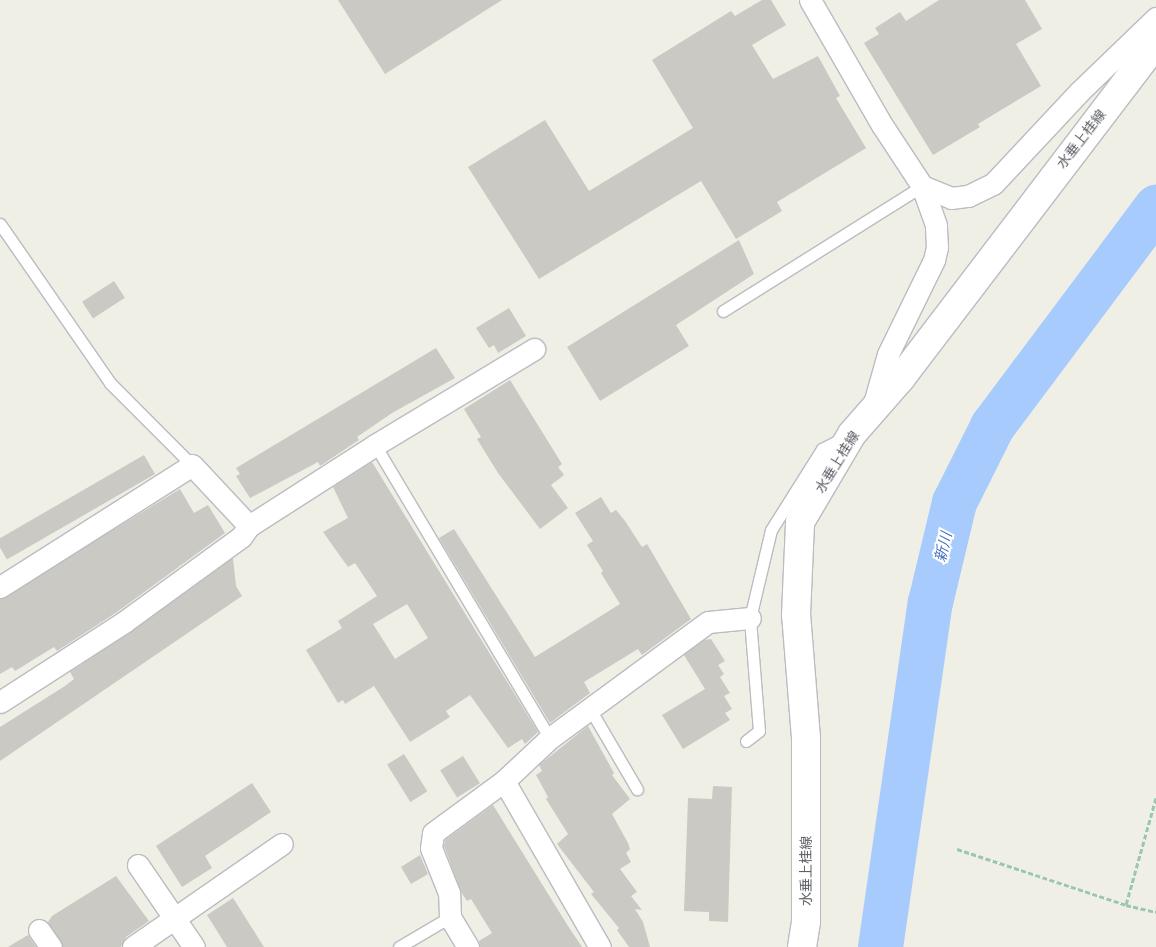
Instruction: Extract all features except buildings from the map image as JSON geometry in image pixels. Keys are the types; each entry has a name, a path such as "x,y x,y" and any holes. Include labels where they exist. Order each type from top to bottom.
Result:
{"main road":[{"name":"水垂上桂線","path":"802,947 806,921 806,738 796,615 800,522 852,434 901,378 1156,43"}],"street":[{"path":"810,0 882,125 922,186 936,225 937,247 934,260 888,354 871,412"},
{"path":"922,186 951,198 968,196 993,184 1079,92 1156,18"},
{"path":"0,702 124,622 241,538 249,526 375,445 534,349"},
{"path":"0,587 192,465 249,526"},
{"path":"468,947 450,917 449,894 431,848 433,833 504,781 550,738 708,622 750,618"},
{"path":"504,781 600,947"},
{"path":"133,947 282,844"},
{"path":"138,865 194,947"}],"lane":[{"path":"723,311 922,186"},
{"path":"0,224 110,383 192,465"},
{"path":"746,741 759,731 750,618 771,530 822,449 852,434"},
{"path":"375,445 550,738"},
{"path":"590,708 637,789"},
{"path":"399,947 450,917"}],"path":[{"path":"1126,905 1156,798"},
{"path":"956,849 1126,905 1156,912"}],"waterway":[{"name":"新川","path":"880,947 930,602 954,502 992,426 1156,207"}]}
